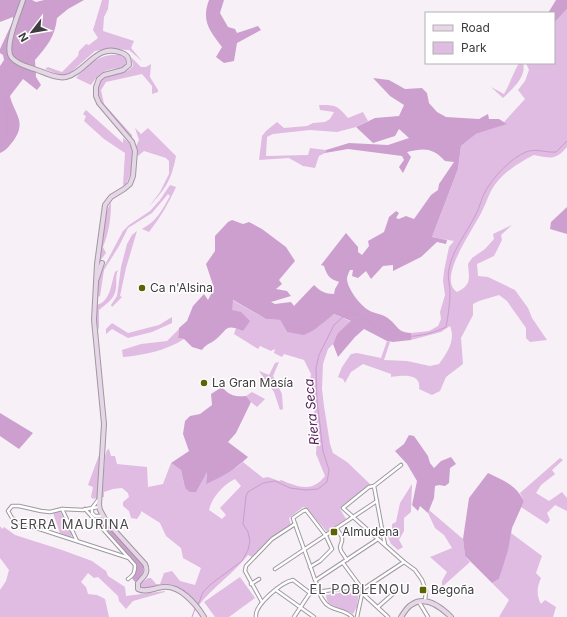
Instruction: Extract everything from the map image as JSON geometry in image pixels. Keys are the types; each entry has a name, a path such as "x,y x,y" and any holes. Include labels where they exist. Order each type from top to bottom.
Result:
{"main road":[{"path":"23,0 10,41 9,51 11,57 19,63 61,78 74,74 94,56 102,53 111,51 120,52 125,54 128,59 129,63 127,68 104,75 99,79 96,87 96,96 99,103 132,142 135,152 130,184 124,190 108,200 104,208 95,282 94,320 104,424 99,499 100,507 103,516 110,525 145,564 147,572 138,582 138,589 146,591 165,587 175,589 190,601 204,617"},
{"path":"95,282 102,263"},
{"path":"401,617 410,605 418,601 425,601 434,604 451,617"}],"street":[{"path":"400,465 343,508 385,546 415,570 422,580 426,591 425,601"},
{"path":"374,486 385,546"},
{"path":"96,520 92,513 92,508 99,499"},
{"path":"275,569 377,502"},
{"path":"100,507 85,509 62,509 50,512 12,506 8,511 9,514 18,522 129,558"},
{"path":"62,509 77,541"},
{"path":"85,509 135,565 135,571 128,579"},
{"path":"310,567 320,561 332,548 326,536 306,510 293,518 310,567 323,600 330,607 338,611 348,612 352,617"},
{"path":"95,516 103,516"},
{"path":"262,602 244,571 246,566 272,539 295,524"},
{"path":"336,529 342,537 340,547 347,560"},
{"path":"316,580 378,539"},
{"path":"357,617 363,589 404,562"},
{"path":"294,617 310,593 360,586 343,563"},
{"path":"251,584 259,579"},
{"path":"256,617 256,613 262,602 286,581 293,580 310,593"},
{"path":"276,590 314,617"},
{"path":"378,607 395,592"},
{"path":"362,593 388,617"},
{"path":"418,601 428,617"}],"green space":[{"path":"102,0 109,0 108,9 104,17 103,31 134,41 131,48 142,61 129,50 109,49 95,51 71,72 62,76 45,69 48,67 62,72 78,56 79,51 86,44 89,45 98,38 93,30"},
{"path":"567,9 567,147 556,156 544,157 534,155 524,160 497,182 490,192 479,217 461,248 452,270 451,280 454,290 457,292 465,287 468,281 468,264 472,258 485,249 494,239 493,234 512,225 501,235 502,240 494,256 477,264 478,276 488,277 515,290 528,308 532,318 547,340 530,342 526,338 526,328 507,301 499,295 473,304 473,315 461,338 463,364 446,377 440,391 432,395 419,389 417,380 410,376 391,377 391,374 363,364 351,372 345,383 343,379 338,377 342,367 351,354 357,353 381,358 387,341 390,342 384,360 407,361 430,366 439,364 445,355 450,346 452,336 450,326 441,332 411,340 411,333 429,331 438,326 441,319 440,312 445,295 443,281 444,271 449,247 454,241 432,237 458,169 461,146 476,134 506,124 504,122 525,99 518,90 525,81 529,70 526,64 555,64 555,22"},
{"path":"111,55 119,55 124,57 126,61 125,66 108,70 98,77 91,85 76,78 87,66 96,60"},
{"path":"131,57 141,67 146,67 151,64 150,77 158,92 152,94 152,86 142,74 106,82 101,90 104,104 132,135 132,139 106,108 100,99 98,90 100,82 108,76 127,71 133,66"},
{"path":"519,64 523,64 524,68 521,78 503,98 491,87 504,94"},
{"path":"319,105 336,107 348,118 363,112 368,121 356,127 337,132 310,130 273,134 267,137 266,156 308,155 310,148 326,150 325,153 319,156 315,168 303,166 289,158 259,160 262,136 277,122 284,128 307,126 313,123 325,122 330,119 334,112 320,110"},
{"path":"86,110 123,143 123,138 128,142 132,149 133,159 126,184 123,185 125,153 104,139 84,121 86,116 83,114"},
{"path":"135,128 141,134 148,128 176,156 172,172 166,185 159,196 148,208 160,192 169,174 169,161 166,158 144,151 138,156 136,146 139,140"},
{"path":"170,185 176,187 164,210 149,232 142,229 159,215 170,196 168,194 152,213 128,228 104,270 100,296 97,297 99,276 123,231 129,225 150,211 160,200"},
{"path":"111,202 111,214 107,236 103,247 106,253 100,261 104,223"},
{"path":"137,231 126,268 120,296 122,297 112,307 111,305 117,296 121,267 127,244 132,235"},
{"path":"118,270 114,295 110,301 99,310 99,330 97,325 97,305 102,303 108,296 115,272"},
{"path":"232,300 266,319 280,320 287,332 324,321 334,314 352,322 337,334 333,344 328,349 323,364 322,389 330,444 333,453 347,462 371,485 340,509 346,519 327,532 306,508 303,507 289,518 291,525 275,536 252,557 248,555 198,606 187,594 173,585 163,584 144,589 139,585 148,578 151,578 156,584 160,584 164,573 172,571 180,581 195,585 201,568 183,558 181,548 166,536 160,523 141,511 137,519 131,518 129,511 123,506 123,502 129,497 128,493 122,488 104,492 104,497 102,497 105,456 107,450 109,449 111,456 115,456 117,464 147,467 148,487 163,484 171,463 181,470 185,488 196,491 207,471 206,483 237,467 243,462 263,478 268,477 304,487 315,485 325,476 316,454 317,434 314,414 315,408 311,401 309,392 311,374 304,360 284,354 282,357 274,353 275,349 271,351 260,346 258,349 234,334 236,328 243,331 231,310","holes":["235,479 241,486 220,508 226,515 222,519 209,510 215,496 226,485"]},
{"path":"172,317 172,323 152,332 128,338 112,329 106,334 106,329 112,323 128,333 159,325"},
{"path":"179,329 178,338 184,339 170,347 155,352 123,357 122,350 141,344 167,341"},
{"path":"279,362 273,376 282,394 283,409 280,410 274,392 259,371 269,375 275,363"},
{"path":"252,392 265,399 257,407 246,396"},
{"path":"101,453 97,498 93,499 91,497 93,487 88,485"},
{"path":"560,458 563,460 552,470 555,474 541,485 536,493 549,501 562,492 567,498 567,511 555,505 547,513 550,520 547,524 521,507 524,501 520,493"},
{"path":"412,484 411,512 404,518 404,531 399,540 403,547 398,550 391,544 386,532 392,531 392,524 396,522 400,503"},
{"path":"429,510 463,539 465,556 470,562 442,587 442,581 447,572 430,557 452,548 444,535 435,528 428,513"},
{"path":"60,511 72,534 71,538 60,533 53,513"},
{"path":"0,526 2,529 4,527 15,535 92,561 106,571 108,576 125,587 126,596 165,592 133,601 126,609 119,601 118,596 98,577 94,578 88,573 81,582 86,587 88,594 97,595 105,599 109,617 0,617 0,590 6,581 9,570 0,558"},
{"path":"511,533 542,556 536,573 541,578 538,588 539,601 541,604 545,600 556,607 553,617 499,617 509,600 492,583 499,579"},
{"path":"240,577 255,598 229,617 215,617 204,602"},
{"path":"359,590 357,607 353,614 332,606 327,600 326,595"}],"shaded area":[{"path":"0,0 32,0 36,2 44,0 84,0 68,9 57,18 50,41 35,60 36,77 41,85 37,90 23,79 10,96 20,122 19,128 14,140 0,153 0,66 4,60 3,55 0,53 0,49 13,21 13,17 0,22"},
{"path":"209,0 224,0 220,13 228,27 235,29 237,33 258,26 261,30 237,43 234,61 224,63 216,57 222,47 211,31 206,20"},
{"path":"556,0 567,0 567,9 555,22 555,12 549,12"},
{"path":"373,78 389,80 405,89 422,88 427,93 429,103 437,112 446,117 479,119 488,114 489,119 499,119 507,124 476,134 461,146 458,169 432,237 447,240 446,244 437,242 421,257 393,271 393,265 383,266 371,279 366,271 358,278 352,276 353,270 350,270 347,278 349,287 359,301 366,309 387,317 398,329 403,332 411,333 411,340 393,342 387,341 364,329 338,357 333,344 337,334 351,321 334,314 314,330 304,335 287,332 280,320 266,319 233,300 232,310 241,312 250,321 243,331 229,328 202,350 192,347 184,339 178,338 179,328 187,321 193,306 204,294 208,300 214,288 206,264 215,251 215,236 228,222 232,220 243,224 249,222 262,229 286,247 295,261 279,280 282,284 276,289 287,291 291,296 271,302 275,304 291,302 294,306 314,285 323,292 334,294 339,282 329,277 324,266 321,265 346,233 358,247 358,252 362,255 369,246 368,241 384,232 389,217 396,211 399,213 396,218 399,219 406,216 414,219 431,195 438,190 439,184 454,162 445,161 432,151 423,149 407,152 411,157 403,173 399,167 404,160 402,156 348,149 325,153 326,150 349,143 388,145 409,138 399,129 395,136 373,143 356,127 375,118 399,116 404,105 390,96"},
{"path":"567,207 567,234 550,229 551,222"},
{"path":"222,387 233,395 246,396 251,402 236,433 228,442 248,457 218,479 206,484 207,472 196,492 190,492 185,488 181,470 171,463 189,451 183,434 185,421 190,416 200,414 212,405 211,394"},
{"path":"0,413 33,433 19,449 0,436"},
{"path":"409,435 414,436 428,456 430,463 434,468 441,461 451,457 456,464 450,468 449,483 445,486 435,486 434,498 428,513 420,506 418,511 412,505 417,481 407,464 395,451 404,444"},
{"path":"488,473 513,487 521,495 524,501 512,528 508,550 499,579 492,583 465,556 463,539 469,498"},
{"path":"99,516 142,561 143,573 135,582 131,577 133,575 135,565 97,521"}],"waterway":[{"path":"26,64 39,36 41,25 47,15 61,0"},
{"path":"0,146 7,135 6,94 19,79 25,67"},
{"name":"Riera Seca","path":"198,605 203,592 211,584 242,561 248,550 250,541 248,532 243,524 246,496 248,492 263,483 275,481 290,488 306,490 318,489 327,482 329,470 323,451 317,400 316,368 319,355 334,325 344,316 356,314 386,332 394,335 421,335 446,327 450,301 448,275 451,261 488,186 503,169 520,155 533,150 556,152 567,141"},
{"name":"Riera Seca","path":"192,617 195,609"}],"place":[{"name":"Ca n'Alsina","path":"142,288"},
{"name":"La Gran Masía","path":"204,383"},
{"name":"Almudena","path":"334,532"},
{"name":"Begoña","path":"423,590"}],"district":[{"name":"SERRA MAURINA","path":"70,524"},
{"name":"EL POBLENOU","path":"360,589"}]}
